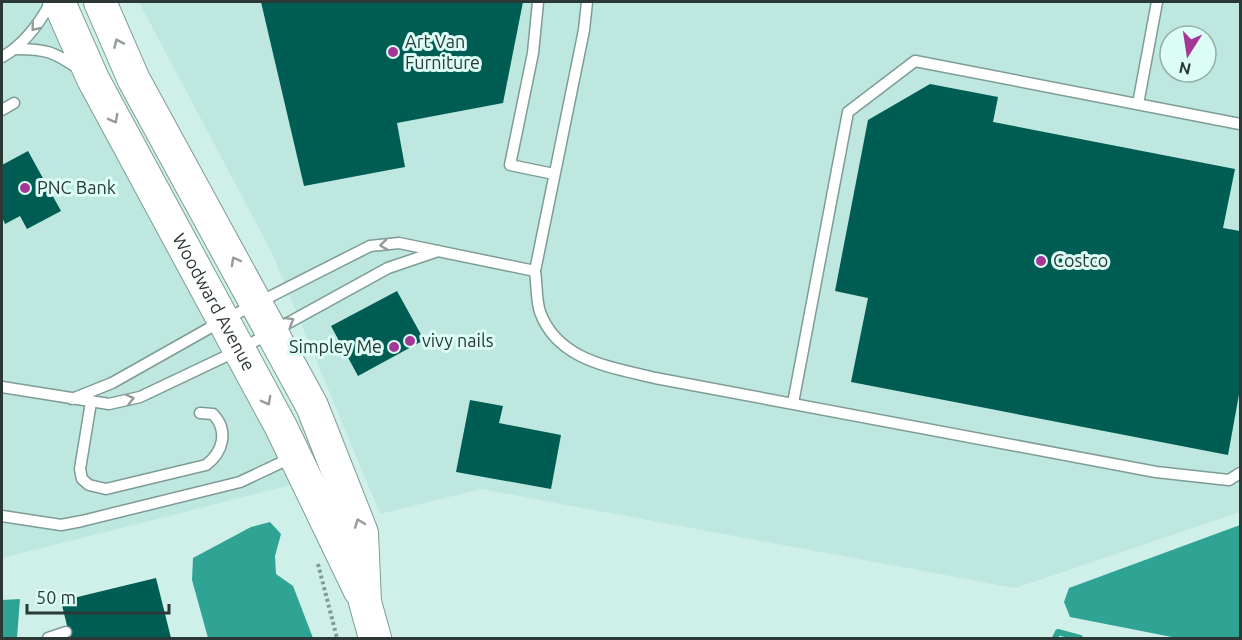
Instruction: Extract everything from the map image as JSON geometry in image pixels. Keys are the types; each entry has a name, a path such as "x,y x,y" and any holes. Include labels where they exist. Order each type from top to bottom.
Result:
{"main road":[{"name":"Woodward Avenue","path":"59,2 93,79 296,456 365,602 375,639"},
{"name":"Woodward Avenue","path":"100,2 134,80 258,302 312,406 362,533 365,602"}],"lane":[{"path":"2,57 16,49 41,19 51,2"},
{"path":"538,2 533,53 510,165 554,174"},
{"path":"587,2 584,30 536,271 539,310 547,328 560,344 589,361 655,378 792,404 1156,472 1229,480 1240,473"},
{"path":"1138,104 1157,2"},
{"path":"16,49 43,49 55,52 93,79"},
{"path":"792,404 848,112 915,61 1240,124"},
{"path":"2,110 14,103"},
{"path":"72,399 112,383 222,321 370,246 399,243 536,271"},
{"path":"2,387 109,404 140,397 239,350 388,268 441,250"},
{"path":"92,402 80,469 82,479 97,488 106,489 206,465 215,458 224,433 220,421 213,414 200,413"},
{"path":"2,516 61,525 82,522 240,482 296,456"},
{"path":"48,639 66,632"}],"path":[{"path":"315,555 338,639"}],"shaded area":[{"path":"2,2 46,2 299,483 2,558"},
{"path":"139,2 1240,2 1240,512 1015,588 481,489 380,514 272,253"},
{"path":"270,522 281,534 275,556 276,574 293,586 313,638 208,638 192,580 193,558 251,527"},
{"path":"1240,525 1240,638 1177,638 1070,617 1064,602 1069,588"},
{"path":"20,599 17,638 2,638 2,600"}],"building":[{"name":"Art Van Furniture","path":"261,2 523,2 503,103 397,123 405,167 304,186"},
{"name":"Costco","path":"930,84 998,97 993,122 1235,169 1223,228 1240,231 1240,389 1228,455 851,382 868,298 835,291 868,120"},
{"name":"PNC Bank","path":"28,151 61,211 27,229 20,216 5,224 2,217 2,165"},
{"path":"397,291 424,340 358,376 331,326"},
{"path":"470,400 503,406 499,423 561,435 551,489 456,472"},
{"path":"156,578 171,638 70,638 61,601"}],"waterway":[{"path":"1055,638 1058,632 1080,638"}],"place":[{"name":"Art Van Furniture","path":"393,52"},
{"name":"PNC Bank","path":"25,188"},
{"name":"Costco","path":"1041,261"},
{"name":"vivy nails","path":"410,341"},
{"name":"Simpley Me","path":"394,347"}]}
